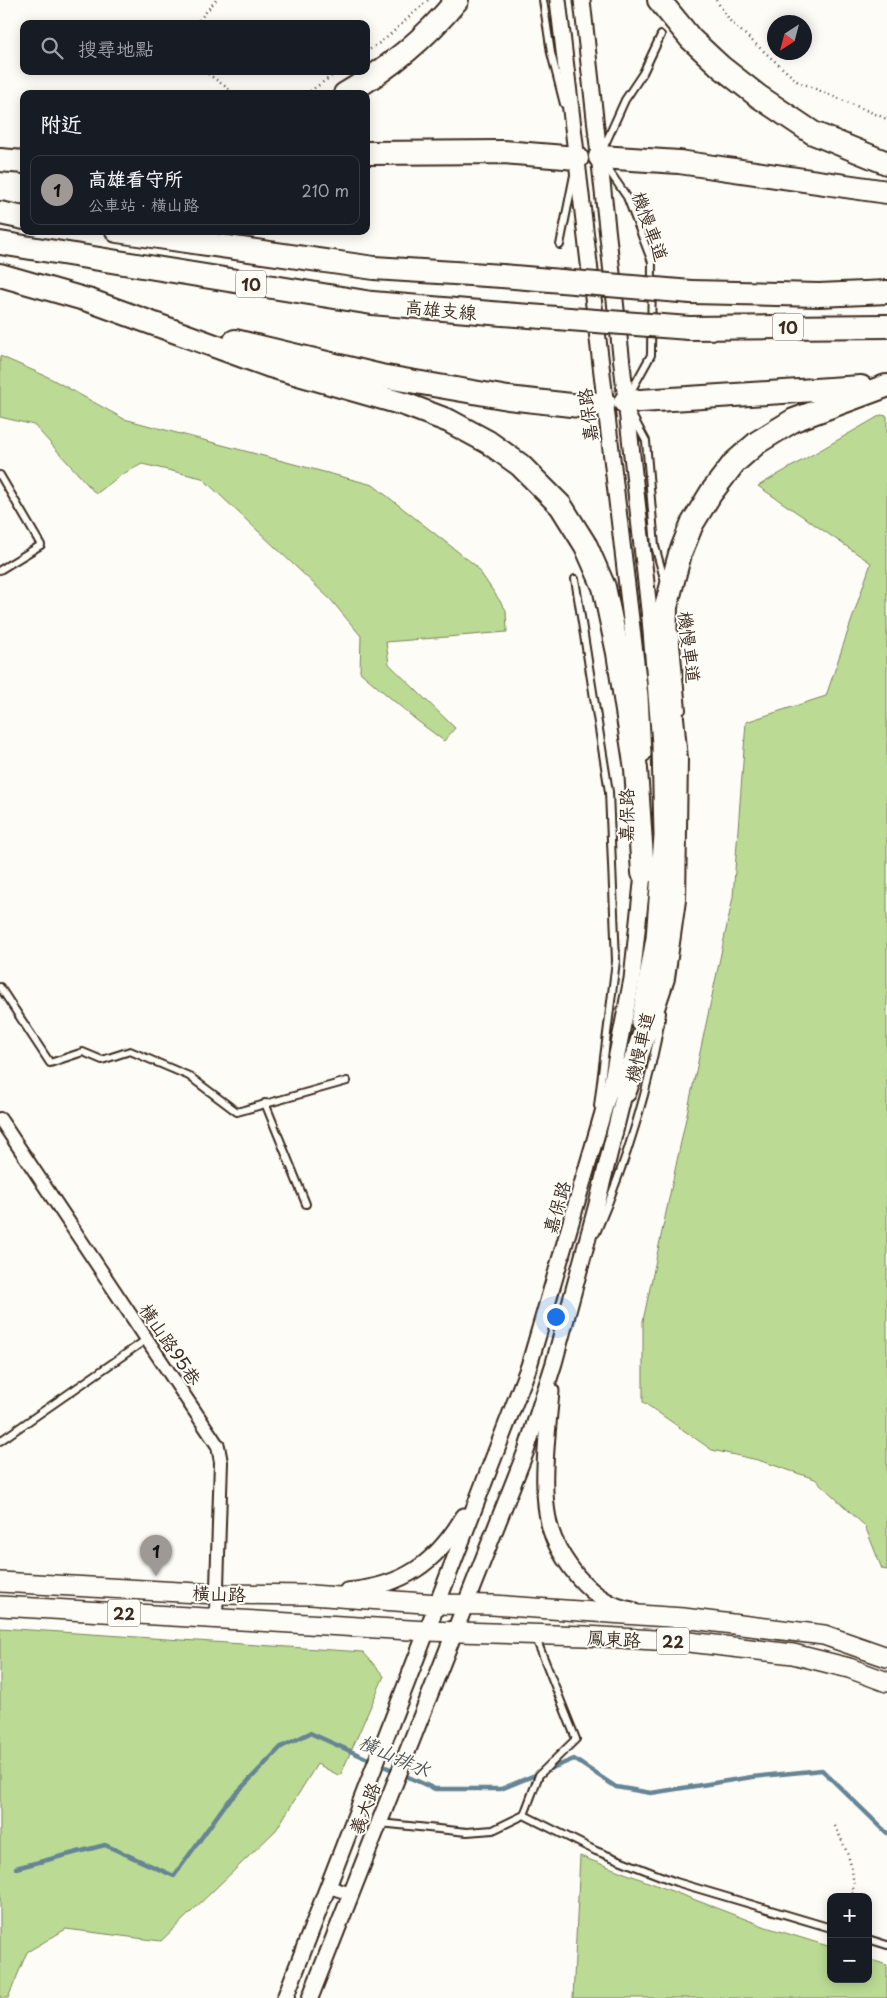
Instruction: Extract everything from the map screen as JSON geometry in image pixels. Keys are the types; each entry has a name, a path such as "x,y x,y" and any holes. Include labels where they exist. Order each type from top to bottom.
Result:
{"highway":[{"path":"352,90 403,54 441,20 457,0"},
{"path":"659,0 692,39 721,67 758,96 813,132 887,163"},
{"path":"370,153 503,152 577,158"},
{"path":"600,156 679,162 887,192"},
{"path":"0,160 20,162"},
{"path":"0,212 20,217"},
{"name":"高雄支線","path":"144,235 374,268 502,276 691,292 819,295 887,292"},
{"name":"高雄支線","path":"0,243 372,303 690,328 887,326"},
{"path":"0,275 91,301 270,366 408,405 449,421 488,442 520,465 560,506 586,546 604,587 618,652 636,769 643,873"},
{"path":"125,314 381,376 565,406 887,386"},
{"path":"625,1092 663,978 674,900 676,759 665,645 668,594 680,554 692,524 711,492 734,463 758,442 794,420 887,386"}],"main road":[{"name":"橫山路","path":"0,1582 216,1594 311,1594 438,1604"},
{"name":"鳳東路","path":"438,1604 683,1618 824,1635 887,1656"},
{"name":"橫山路","path":"0,1606 427,1632"},
{"name":"鳳東路","path":"427,1632 689,1642 793,1654 850,1668 887,1682"}],"street":[{"name":"嘉保路","path":"464,1605 526,1451 554,1363 573,1287 596,1208 625,1092 639,1025 654,938 662,836 660,744 652,650 577,158 558,0"},
{"name":"嘉保路","path":"438,1604 529,1366 593,1150 611,1085 632,979 643,873 645,796 640,696 615,403 600,156 582,0"},
{"path":"577,158 600,156"},
{"name":"橫山路95巷","path":"0,1119 218,1446 221,1462 216,1618"},
{"path":"554,1363 545,1462 546,1501 553,1536 560,1552 582,1582 606,1601 622,1608 683,1618"},
{"path":"311,1594 367,1590 418,1570 436,1555 451,1537 488,1473"},
{"name":"義大路","path":"285,1998 438,1604"},
{"name":"義大路","path":"310,1998 464,1605"},
{"path":"329,1887 351,1894"}],"lane":[{"path":"543,0 551,53 577,158 560,246"},
{"path":"600,156 625,100 643,73 661,35"},
{"name":"機慢車道","path":"600,156 627,197 652,262 652,355 615,403 646,441 655,546 668,594 678,649 683,718"},
{"path":"0,475 41,545 0,570"},
{"name":"機慢車道","path":"575,579 609,792 616,961 593,1150"},
{"name":"機慢車道","path":"664,1000 679,914 682,868"},
{"path":"0,987 50,1063 83,1052 102,1060 130,1051 189,1076 237,1112 347,1081"},
{"name":"機慢車道","path":"573,1287 606,1210 633,1136 658,1038 662,1009"},
{"path":"265,1103 306,1204"},
{"path":"0,1441 147,1339"},
{"path":"379,1823 467,1832 493,1830 524,1816 539,1775 576,1739 534,1635"},
{"path":"524,1816 596,1851 676,1882 827,1927"},
{"path":"872,1940 887,1945"}],"path":[{"path":"199,20 216,0"},
{"path":"370,49 384,40 428,0"},
{"path":"716,0 731,22 797,82 887,119"},
{"path":"210,75 230,90"},
{"path":"312,90 333,75"},
{"path":"835,1826 846,1850 854,1879 852,1893"}],"green space":[{"path":"0,356 48,377 124,419 373,485 476,566 506,610 507,632 386,642 389,664 455,728 444,741 360,672 361,636 331,600 202,478 142,464 121,475 96,494 34,425 0,417"},
{"path":"881,415 887,416 887,1570 882,1569 865,1526 815,1479 758,1460 712,1450 643,1402 643,1321 733,897 746,722 826,696 871,563 758,486"},
{"path":"0,1628 363,1652 384,1676 340,1776 317,1764 276,1830 161,1941 66,1929 27,1952 8,1998 0,1998"},
{"path":"580,1856 766,1927 827,1946 827,1983 872,1983 872,1960 887,1965 887,1998 573,1998"}],"waterway":[{"name":"橫山排水","path":"16,1868 105,1845 174,1876 225,1805 281,1747 310,1733 435,1789 501,1789 574,1759 616,1787 651,1793 752,1777 822,1770 887,1833"}],"place":[{"name":"高雄看守所","path":"156,1576"}]}
